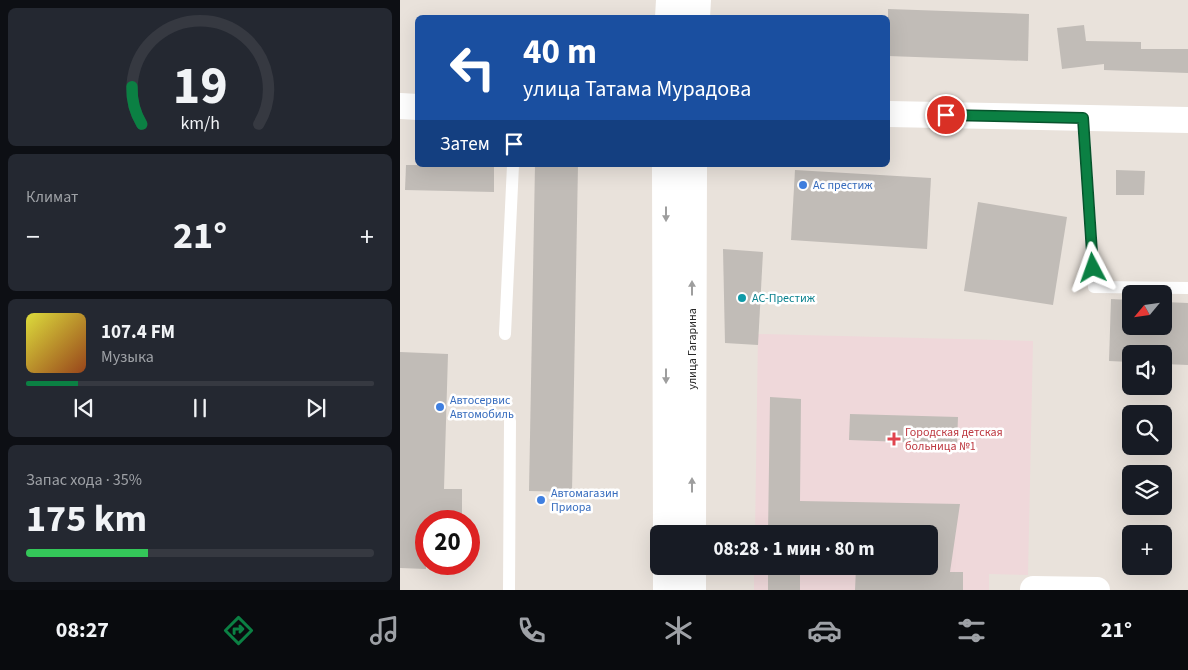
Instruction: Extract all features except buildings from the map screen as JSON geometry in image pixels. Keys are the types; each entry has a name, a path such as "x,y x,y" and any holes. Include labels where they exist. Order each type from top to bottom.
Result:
{"main road":[{"path":"669,15 670,0"},
{"path":"696,15 697,0"},
{"name":"улица Гагарина","path":"666,167 667,525"},
{"name":"улица Гагарина","path":"692,525 693,167"},
{"path":"667,575 667,590"},
{"path":"692,575 692,590"}],"street":[{"path":"400,106 415,107"},
{"path":"890,114 1188,120"},
{"path":"1033,588 1096,590"}],"lane":[{"path":"1083,118 1094,287 1188,288"},
{"path":"505,334 513,167"},
{"path":"509,590 510,421"}],"shaded area":[{"name":"Городская детская больница №1","path":"758,334 1033,341 1028,575 989,574 989,590 754,590 754,575 938,575 938,525 755,525"}],"place":[{"name":"Ас престиж","path":"803,185"},
{"name":"АС-Престиж","path":"742,298"},
{"name":"Автосервис Автомобиль","path":"440,407"},
{"name":"Городская детская больница №1","path":"894,439"},
{"name":"Автомагазин Приора","path":"541,500"}],"route":[{"path":"946,115 1083,118 1093,268"}]}
